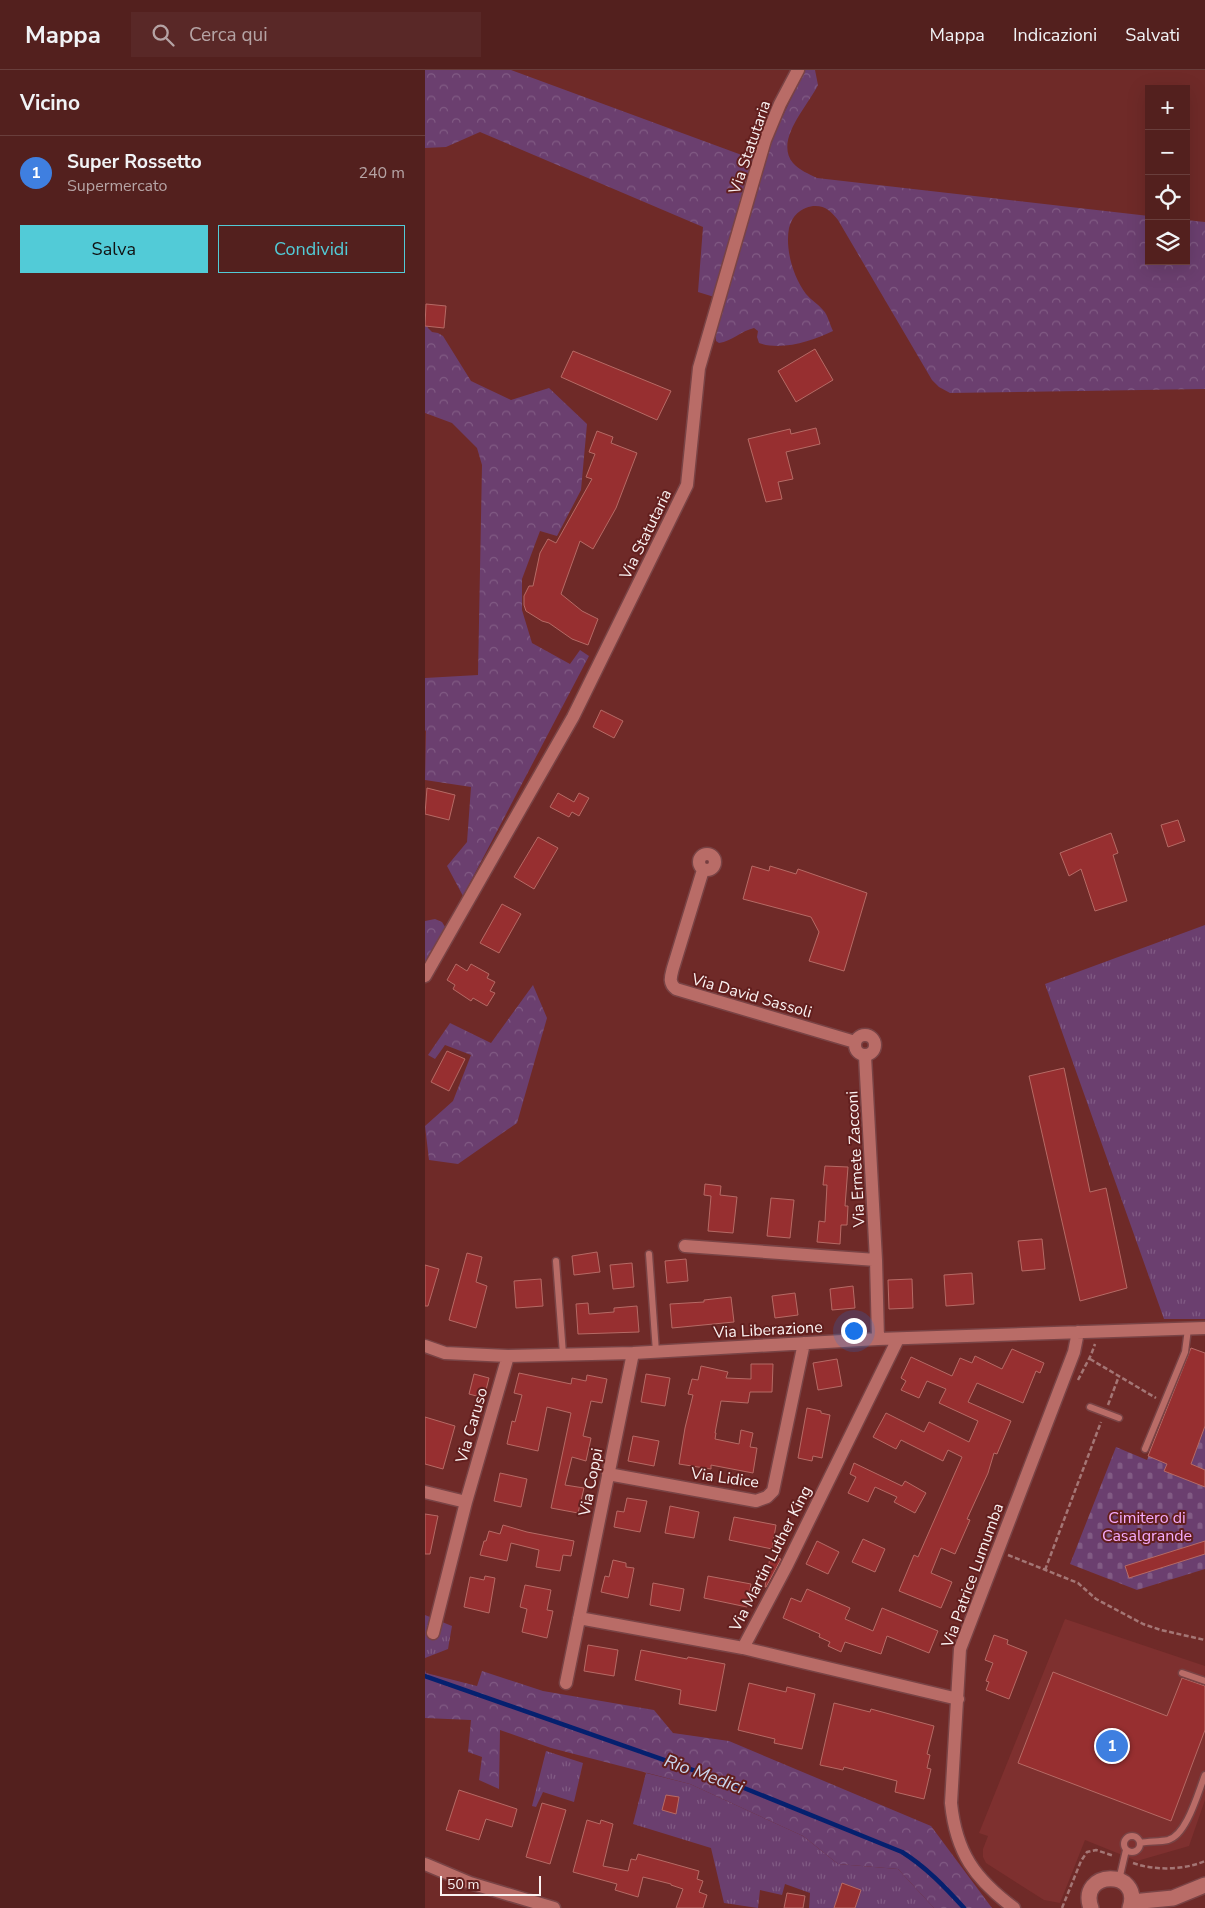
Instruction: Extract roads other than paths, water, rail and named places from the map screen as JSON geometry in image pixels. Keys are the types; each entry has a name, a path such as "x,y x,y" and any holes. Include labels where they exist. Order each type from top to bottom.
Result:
{"main road":[{"path":"1091,1908 1089,1899 1093,1886 1105,1878 1119,1880 1127,1886 1131,1905 1173,1898 1205,1886"}],"street":[{"name":"Via Statutaria","path":"425,976 573,717 687,486 699,368 765,140 780,104 798,70"},
{"name":"Via David Sassoli","path":"703,870 673,968 670,981 672,986 676,989 855,1042"},
{"path":"863,1035 872,1038 875,1044 874,1050 865,1056 856,1051 855,1042 857,1038 863,1035"},
{"name":"Via Ermete Zacconi","path":"865,1056 876,1260 878,1338"},
{"path":"685,1246 876,1260"},
{"name":"Via Liberazione","path":"425,1346 445,1353 508,1356 656,1352 878,1338 898,1339 1205,1328"},
{"name":"Via Patrice Lumumba","path":"1014,1908 995,1894 980,1879 962,1850 953,1826 951,1803 959,1654 961,1642 1074,1352 1078,1332"},
{"name":"Via Martin Luther King","path":"898,1339 786,1568 743,1648 957,1699"},
{"name":"Via Lidice","path":"608,1474 755,1501 767,1497 773,1490 804,1343"},
{"name":"Via Coppi","path":"566,1683 633,1353"},
{"name":"Via Caruso","path":"433,1633 508,1356"},
{"path":"425,1492 467,1502"},
{"path":"579,1618 743,1648"},
{"path":"425,1864 469,1883 554,1908"}],"lane":[{"path":"649,1254 656,1352"},
{"path":"557,1261 563,1354"},
{"path":"1145,1449 1185,1352 1188,1329"},
{"path":"1090,1407 1119,1418"},
{"path":"1181,1673 1205,1681"},
{"path":"1140,1842 1168,1840 1174,1837 1186,1823 1205,1775"},
{"path":"1119,1880 1126,1850 1124,1842 1129,1836 1135,1836 1140,1842 1139,1848 1131,1852 1126,1850"}],"waterway":[{"name":"Rio Medici","path":"425,1676 744,1788 902,1852 927,1871 964,1908"}],"place":[{"name":"Super Rossetto","path":"1112,1746"}],"park label":[{"name":"Cimitero di Casalgrande","path":"1147,1526"}]}
